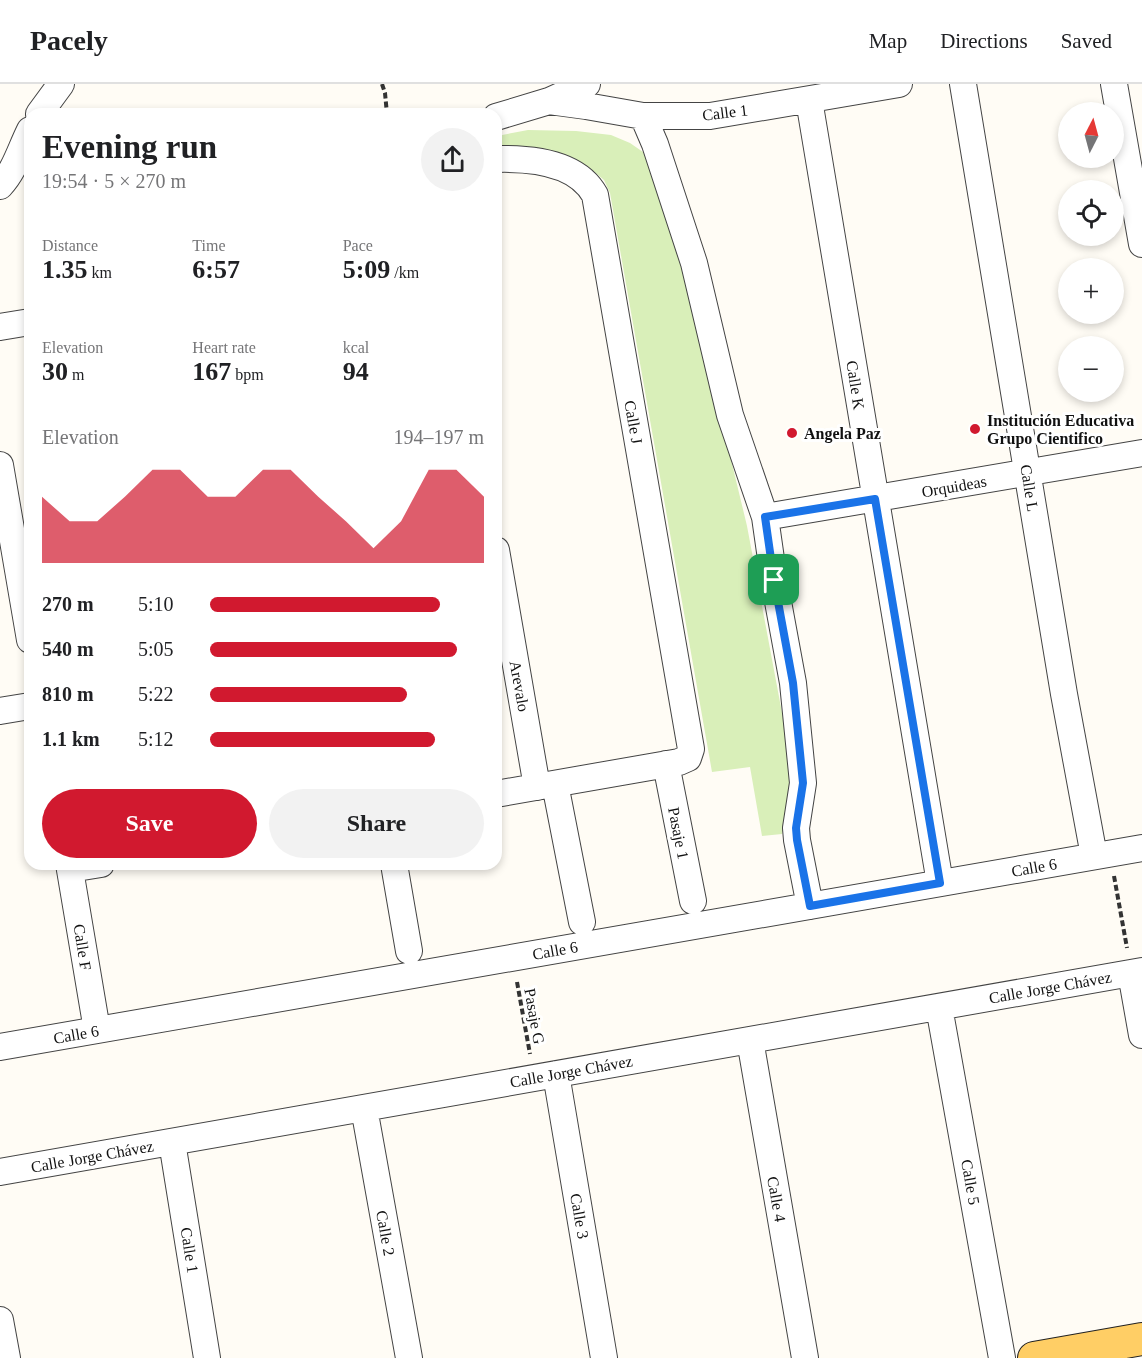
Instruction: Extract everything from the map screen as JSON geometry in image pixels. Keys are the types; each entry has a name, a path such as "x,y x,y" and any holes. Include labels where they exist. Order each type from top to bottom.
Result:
{"main road":[{"path":"1034,1358 1142,1339"}],"street":[{"path":"43,108 61,84"},
{"name":"Calle 1","path":"502,115 549,101 586,84"},
{"name":"Calle 1","path":"549,101 643,116 710,116 899,84"},
{"name":"Calle L","path":"963,84 1064,694 1102,855"},
{"path":"1114,84 1138,202 1142,244"},
{"name":"Calle K","path":"809,100 940,883"},
{"path":"643,116 655,144 694,263 730,414 765,517 793,683 803,783 796,828 810,906"},
{"path":"0,186 9,177 24,144"},
{"name":"Calle J","path":"502,159 528,159 570,171 590,186 595,195 691,749 677,761"},
{"path":"0,327 24,323"},
{"name":"Orquideas","path":"765,517 1142,453"},
{"path":"0,465 24,605"},
{"name":"Arevalo","path":"502,578 546,785 582,922"},
{"path":"0,711 24,707"},
{"path":"502,793 677,761"},
{"name":"Pasaje 1","path":"677,761 693,901"},
{"name":"Calle 6","path":"0,1047 1142,848"},
{"name":"Calle F","path":"70,870 97,1030"},
{"path":"395,870 409,951"},
{"path":"1136,972 1142,1035"},
{"name":"Calle Jorge Chávez","path":"0,1172 1136,972"},
{"name":"Calle 5","path":"939,1006 1002,1358"},
{"name":"Calle 4","path":"750,1040 805,1358"},
{"name":"Calle 3","path":"545,1076 604,1358"},
{"name":"Calle 2","path":"364,1108 409,1358"},
{"name":"Calle 1","path":"172,1142 207,1358"},
{"path":"0,1320 7,1358"}],"path":[{"path":"382,84 386,108"},
{"path":"1102,855 1136,972"},
{"name":"Pasaje G","path":"512,958 545,1076"}],"green space":[{"path":"528,130 576,131 611,135 630,143 643,152 653,169 689,285 747,526 791,761 790,798 782,834 762,836 750,767 712,772 610,193 604,180 574,160 502,150 502,135"}],"place":[{"name":"Institución Educativa Grupo Cientifico","path":"975,429"},
{"name":"Angela Paz","path":"792,433"}],"route":[{"path":"875,499 940,883 810,906 796,828 803,783 793,683 774,580 765,517 875,499"}]}
